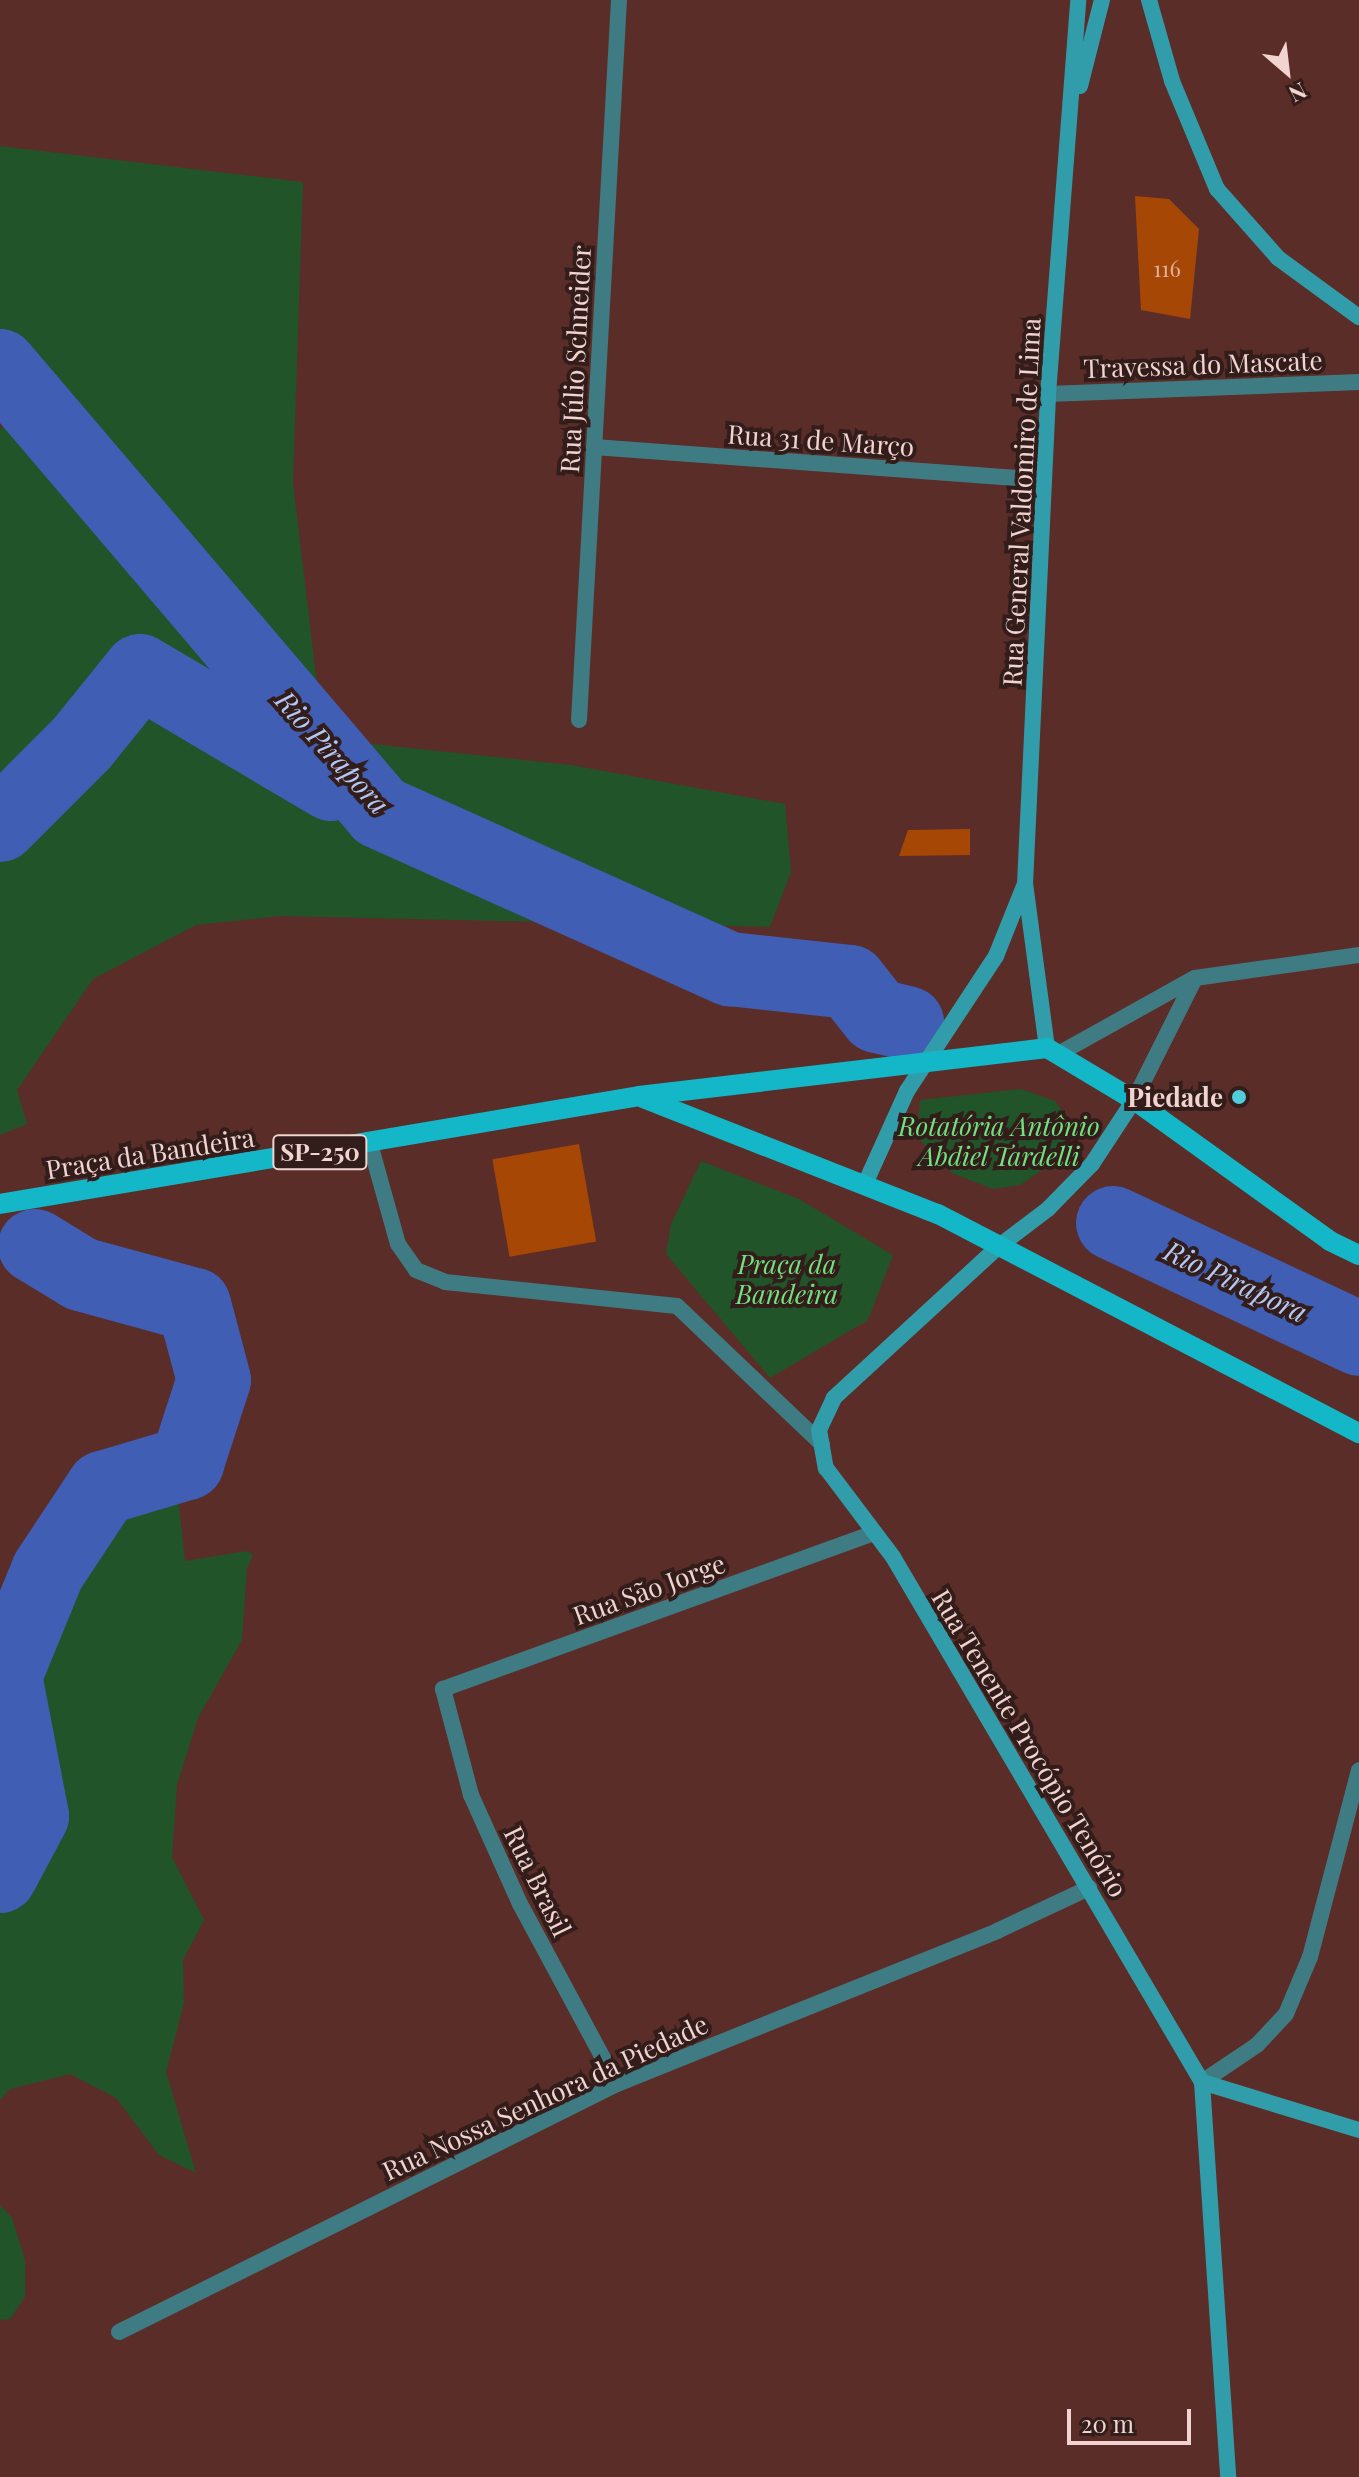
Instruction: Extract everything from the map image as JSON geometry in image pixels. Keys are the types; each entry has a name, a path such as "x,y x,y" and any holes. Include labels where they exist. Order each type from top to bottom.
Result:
{"main road":[{"path":"1071,123 1078,0"},
{"path":"1071,123 1102,0"},
{"path":"1149,0 1172,81 1217,189 1278,258 1359,317"},
{"name":"Rua General Valdomiro de Lima","path":"1054,1051 1025,884 1048,394 1071,123"},
{"name":"Rua General Valdomiro de Lima","path":"865,1184 907,1091 996,956 1025,884"},
{"path":"1054,1051 1134,1100 1330,1241 1359,1255"},
{"name":"Praça da Bandeira","path":"0,1204 370,1144 639,1096 927,1060 1054,1051"},
{"path":"639,1096 938,1214 1359,1433"},
{"path":"820,1437 834,1398 998,1247 1048,1209 1092,1164 1134,1100"},
{"name":"Rua Tenente Procópio Tenório","path":"820,1437 826,1468 872,1534 893,1557 1202,2082"},
{"path":"1228,2477 1202,2082 1359,2130"}],"street":[{"name":"Rua Júlio Schneider","path":"579,720 619,0"},
{"name":"Travessa do Mascate","path":"1048,394 1359,382"},
{"name":"Rua 31 de Março","path":"594,447 1044,480"},
{"path":"1054,1051 1195,978 1359,955"},
{"path":"1134,1100 1195,978"},
{"path":"370,1144 398,1244 416,1270 445,1282 677,1306 820,1437"},
{"name":"Rua São Jorge","path":"443,1689 872,1534"},
{"name":"Rua Brasil","path":"443,1689 471,1795 520,1904 617,2084"},
{"path":"1202,2082 1257,2045 1286,2014 1310,1957 1359,1770"},
{"name":"Rua Nossa Senhora da Piedade","path":"119,2332 617,2084 997,1931 1089,1888"}],"green space":[{"path":"0,146 303,182 293,483 322,726 353,742 571,765 785,804 791,872 770,927 280,916 196,925 93,979 17,1090 27,1124 0,1135 0,431 6,414 0,409"},
{"name":"Rotatória Antônio Abdiel Tardelli","path":"1021,1089 1055,1101 1078,1131 1054,1162 1020,1185 993,1189 952,1173 917,1137 920,1100"},
{"name":"Praça da Bandeira","path":"701,1161 799,1199 893,1255 868,1320 770,1378 666,1254 671,1224"},
{"path":"148,1456 177,1487 185,1561 247,1551 253,1555 247,1568 242,1640 198,1718 177,1785 172,1857 204,1920 183,1960 184,2003 166,2072 196,2173 159,2155 116,2098 70,2074 10,2089 0,2100 0,1655 25,1617 72,1515 120,1459"},
{"path":"0,2205 12,2218 25,2260 25,2297 10,2319 0,2320"}],"building":[{"path":"1135,196 1169,199 1199,229 1190,319 1141,310"},
{"path":"970,829 970,855 899,856 908,830"},
{"path":"579,1144 596,1241 510,1257 492,1159"}],"waterway":[{"name":"Rio Pirapora","path":"0,366 380,812 730,969 850,982 877,1016 907,1023"},
{"path":"0,825 82,743 140,671 331,784"},
{"name":"Rio Pirapora","path":"1113,1223 1359,1339"},
{"path":"0,1876 32,1816 5,1676 48,1571 103,1488 187,1463 214,1380 194,1305 81,1274 35,1246"}],"place":[{"name":"Piedade","path":"1239,1097"}]}
